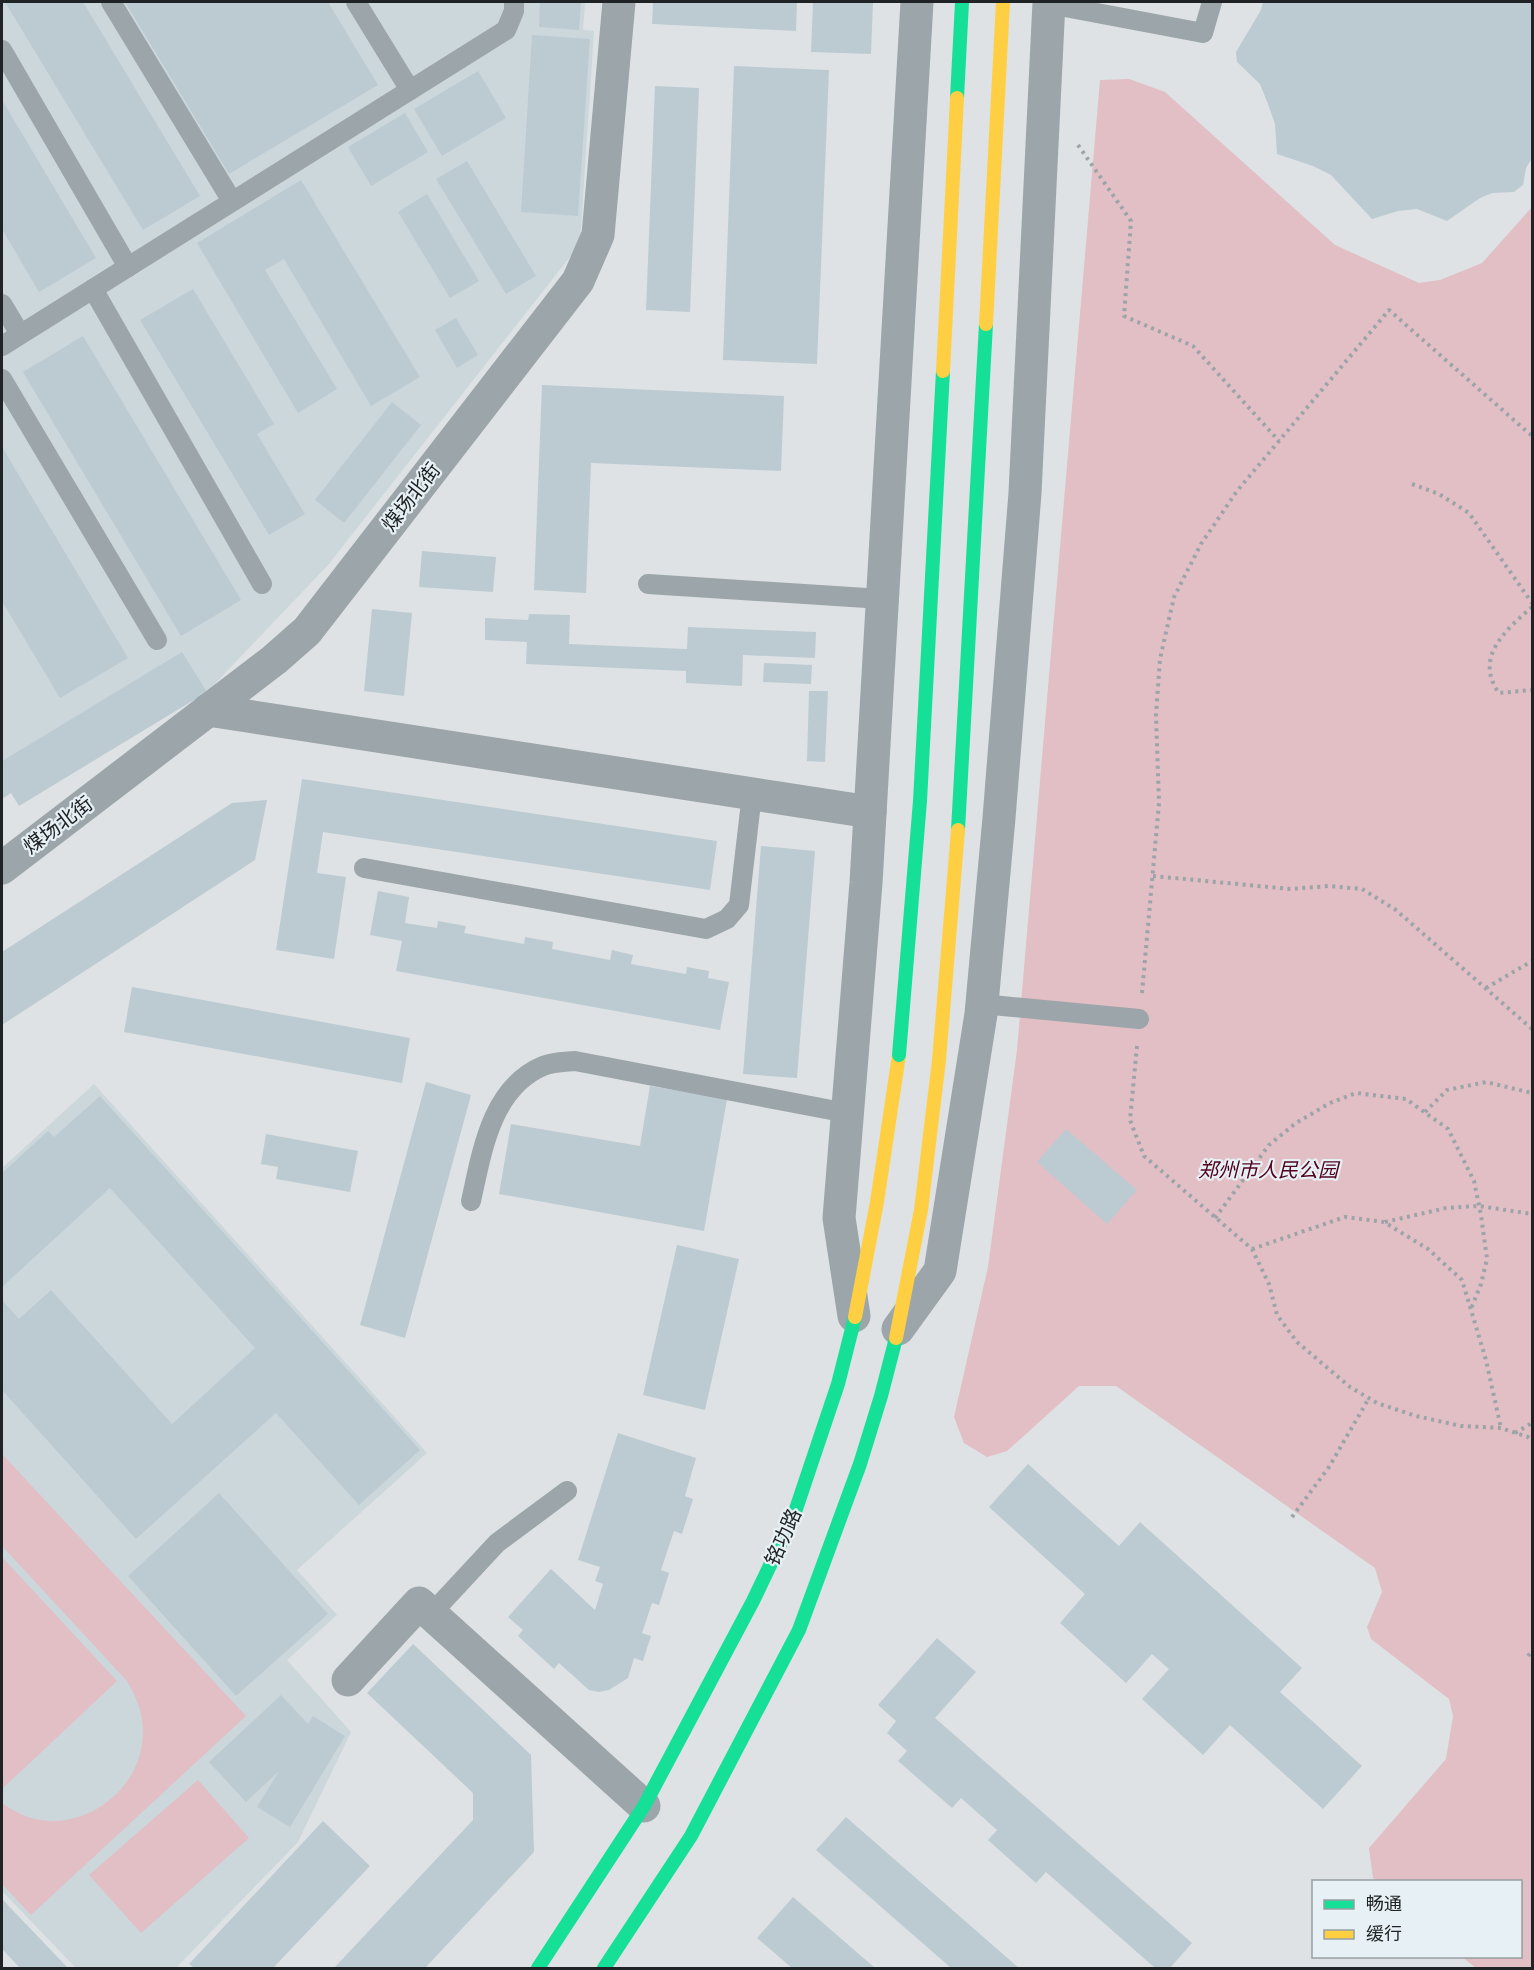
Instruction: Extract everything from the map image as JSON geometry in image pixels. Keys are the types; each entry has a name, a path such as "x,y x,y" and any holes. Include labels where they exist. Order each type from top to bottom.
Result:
{"main road":[{"name":"铭功路","path":"538,1968 644,1806 753,1601 794,1515 831,1406 855,1319 877,1202 899,1055 921,789 962,2"},
{"path":"604,1968 691,1836 799,1630 860,1464 898,1329 921,1210 939,1060 960,805 1003,2"}],"street":[{"name":"煤场北街","path":"2,868 274,660 307,632 578,281 598,235 619,2"},
{"path":"855,1319 838,1218 870,812 917,2"},
{"path":"898,1329 940,1271 956,1180 981,1004 999,818 1025,493 1049,3"},
{"path":"208,710 870,812"},
{"path":"348,1680 419,1603 644,1806"}],"lane":[{"path":"111,2 232,201"},
{"path":"356,2 410,90"},
{"path":"2,346 506,30 514,11 514,2"},
{"path":"1049,3 1203,33 1212,2"},
{"path":"2,50 128,267"},
{"path":"93,289 262,584"},
{"path":"2,304 20,334"},
{"path":"2,379 157,640"},
{"path":"648,584 882,600"},
{"path":"364,868 706,929 727,919 739,905 752,794"},
{"path":"981,1004 1139,1019"},
{"path":"471,1200 488,1130 501,1104 525,1075 546,1065 575,1061 847,1113"},
{"path":"431,1614 497,1543 567,1491"}],"path":[{"path":"1043,119 1078,145 1131,221 1124,316 1193,346 1279,441"},
{"path":"1533,436 1389,310 1238,491 1201,544 1174,597 1160,659 1156,715 1159,803 1130,1120 1144,1156 1252,1249 1269,1284 1277,1315 1297,1342 1350,1387 1377,1403 1416,1416 1461,1425 1501,1428 1528,1437 1533,1441"},
{"path":"1412,484 1439,494 1469,513 1533,605 1509,627 1494,645 1489,672 1499,693 1533,690"},
{"path":"1153,876 1290,889 1329,886 1362,889 1396,910 1533,1029"},
{"path":"1486,988 1533,961"},
{"path":"1425,1112 1447,1090 1486,1082 1533,1093"},
{"path":"1215,1218 1246,1173 1269,1145 1296,1123 1330,1103 1356,1093 1406,1099 1448,1129 1474,1181 1487,1259 1472,1309"},
{"path":"1252,1249 1346,1216 1384,1222 1446,1208 1479,1206 1533,1214"},
{"path":"1384,1222 1428,1249 1462,1280 1486,1360 1501,1428"},
{"path":"1292,1517 1329,1467 1369,1398"},
{"path":"1515,1433 1533,1423"},
{"path":"1528,1656 1533,1651"}],"shaded area":[{"path":"2,2 585,2 583,30 594,31 580,244 328,565 207,692 182,653 2,761"},
{"path":"94,1084 427,1453 297,1570 337,1615 287,1660 351,1732 298,1842 176,1968 76,1968 2,1891 2,1168"}],"green space":[{"name":"郑州市人民公园","path":"1129,79 1165,92 1335,245 1419,283 1440,280 1482,263 1532,207 1532,1968 1476,1968 1463,1958 1522,1958 1522,1880 1375,1880 1373,1878 1369,1848 1446,1759 1453,1716 1449,1699 1371,1639 1367,1627 1382,1592 1375,1568 1116,1386 1079,1386 1007,1451 987,1457 964,1443 954,1417 988,1267 1017,1050 1100,80"},
{"path":"2,1454 246,1716 31,1915 2,1884 2,1803 30,1818 57,1821 77,1817 97,1809 114,1796 127,1781 137,1762 142,1742 142,1720 138,1704 127,1681 2,1546"},
{"path":"2,1557 117,1681 2,1789"},
{"path":"198,1780 249,1838 141,1933 89,1875"}],"building":[{"path":"5,2 83,2 200,196 143,230"},
{"path":"125,2 328,2 378,85 229,174"},
{"path":"540,2 581,2 579,30 539,27"},
{"path":"653,2 797,2 796,31 652,24"},
{"path":"813,2 873,2 871,54 811,52"},
{"path":"1263,2 1532,2 1532,158 1526,168 1523,185 1514,192 1492,193 1480,198 1447,221 1417,209 1398,211 1372,219 1331,175 1313,166 1277,154 1275,124 1260,84 1237,62 1236,52 1261,10"},
{"path":"532,35 590,39 578,216 521,212"},
{"path":"734,66 829,70 817,364 723,360"},
{"path":"478,71 506,118 442,156 414,109"},
{"path":"655,86 699,88 690,312 646,310"},
{"path":"2,100 96,258 39,292 2,229"},
{"path":"405,113 428,152 371,186 348,147"},
{"path":"467,161 536,276 506,294 436,179"},
{"path":"301,180 420,377 371,406 284,259 265,270 337,389 298,413 197,243"},
{"path":"427,194 479,281 450,298 398,212"},
{"path":"193,289 274,424 257,434 305,514 269,535 140,320"},
{"path":"456,318 478,355 457,368 435,330"},
{"path":"83,336 241,600 181,636 23,372"},
{"path":"542,385 784,396 781,471 591,463 586,593 534,590"},
{"path":"392,402 421,425 344,523 315,500"},
{"path":"2,447 128,658 60,698 2,601"},
{"path":"422,551 496,557 493,592 419,587"},
{"path":"372,609 412,613 404,696 364,691"},
{"path":"529,614 570,615 569,644 687,649 688,627 816,632 815,658 743,655 742,686 686,683 686,671 526,664 527,642 485,640 485,618 528,620"},
{"path":"182,652 207,692 19,806 11,793 2,799 2,761"},
{"path":"764,663 812,665 811,684 763,682"},
{"path":"809,691 828,691 825,762 807,761"},
{"path":"302,779 717,841 710,890 323,832 317,873 346,877 334,959 276,950"},
{"path":"267,800 255,860 2,1025 2,952 232,803"},
{"path":"761,846 815,851 797,1078 743,1074"},
{"path":"378,891 409,897 405,923 437,928 438,921 466,926 464,933 524,944 525,937 553,942 552,949 610,960 612,950 633,955 631,964 686,974 687,967 709,971 708,978 729,982 720,1030 396,971 402,941 370,935"},
{"path":"132,987 410,1038 402,1083 124,1032"},
{"path":"426,1082 471,1095 405,1338 360,1325"},
{"path":"650,1086 727,1099 704,1231 499,1194 511,1124 640,1146"},
{"path":"100,1096 420,1450 359,1505 276,1413 136,1539 2,1390 2,1300 19,1319 51,1290 172,1424 255,1348 110,1188 2,1287 2,1173 48,1131 54,1137"},
{"path":"1066,1129 1137,1190 1107,1224 1037,1162"},
{"path":"266,1134 358,1151 350,1192 276,1179 278,1167 261,1164"},
{"path":"677,1245 739,1259 705,1410 643,1395"},
{"path":"618,1433 696,1458 685,1496 693,1499 682,1534 674,1531 661,1570 669,1573 659,1605 652,1603 642,1633 651,1636 643,1661 634,1658 628,1678 609,1690 599,1692 589,1690 559,1663 554,1669 518,1636 523,1630 508,1617 551,1569 595,1610 603,1584 595,1581 600,1567 578,1560"},
{"path":"1028,1464 1119,1546 1140,1522 1302,1668 1280,1692 1362,1766 1323,1809 1230,1725 1203,1755 1142,1699 1169,1669 1152,1654 1126,1683 1060,1623 1085,1594 989,1507"},
{"path":"219,1493 328,1614 236,1696 128,1576"},
{"path":"937,1638 976,1672 935,1718 1192,1943 1170,1968 1155,1968 1046,1872 1036,1883 988,1840 997,1830 961,1798 952,1808 898,1761 907,1751 887,1733 896,1721 878,1705"},
{"path":"413,1644 531,1755 534,1852 425,1968 334,1968 473,1820 473,1793 367,1693"},
{"path":"281,1695 308,1724 313,1716 345,1736 290,1827 257,1807 279,1771 246,1802 209,1762"},
{"path":"846,1817 1019,1968 951,1968 816,1850"},
{"path":"323,1821 370,1866 273,1968 194,1968 189,1964"},
{"path":"793,1897 875,1968 792,1968 757,1938"},
{"path":"2,1899 68,1968 20,1968 2,1949"}],"traffic: fast":[{"path":"957,98 962,2"},
{"path":"958,830 986,324"},
{"path":"899,1055 920,801 943,371"},
{"path":"538,1968 644,1806 753,1601 794,1515 838,1384 855,1317"},
{"path":"604,1968 691,1836 799,1630 860,1464 896,1338"}],"traffic: slow":[{"path":"986,324 1003,2"},
{"path":"943,371 957,98"},
{"path":"939,1060 958,830"},
{"path":"855,1317 877,1202 899,1055"},
{"path":"896,1338 921,1210 939,1060"}]}
